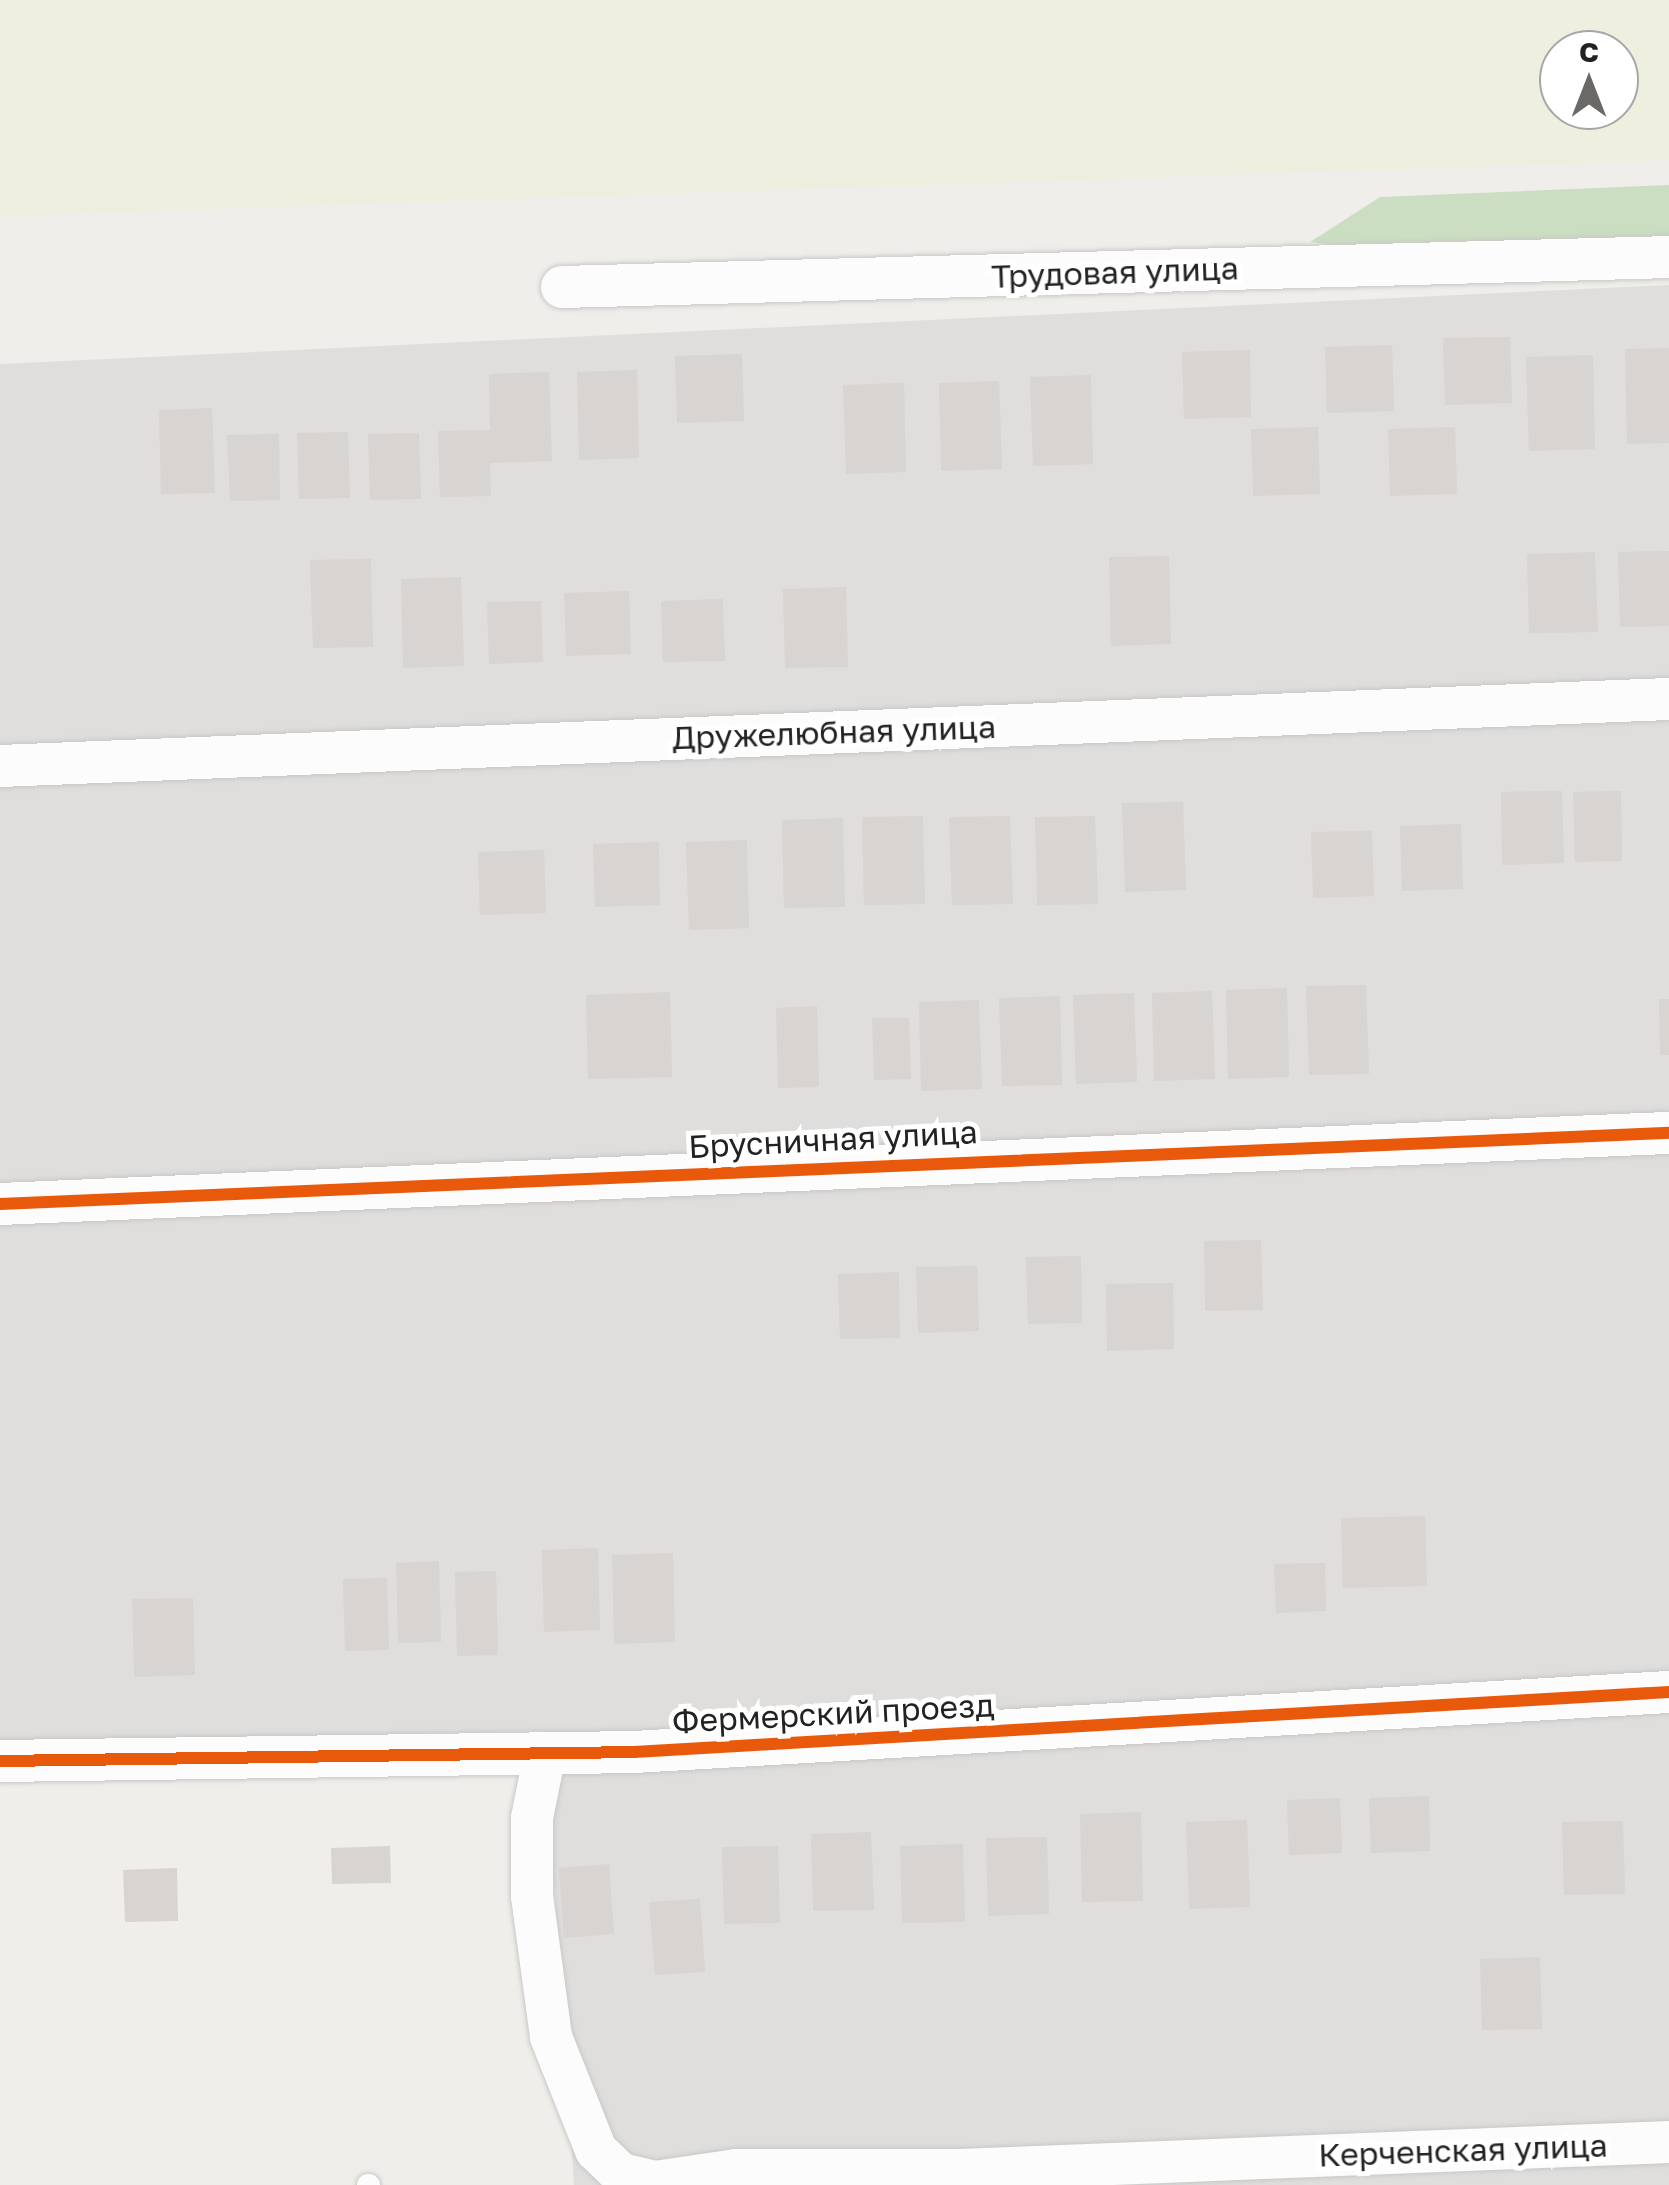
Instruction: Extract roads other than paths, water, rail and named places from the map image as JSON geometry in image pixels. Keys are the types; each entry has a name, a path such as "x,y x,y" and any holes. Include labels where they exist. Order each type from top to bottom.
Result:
{"street":[{"name":"Трудовая улица","path":"562,287 1669,257"},
{"name":"Дружелюбная улица","path":"0,766 1669,699"},
{"name":"Брусничная улица","path":"0,1204 1669,1133"},
{"name":"Фермерский проезд","path":"0,1761 545,1753 1669,1692"},
{"name":"Керченская улица","path":"545,1753 532,1818 532,1896 551,2037 596,2150 621,2174 655,2182 736,2170 960,2170 1669,2142"}]}
